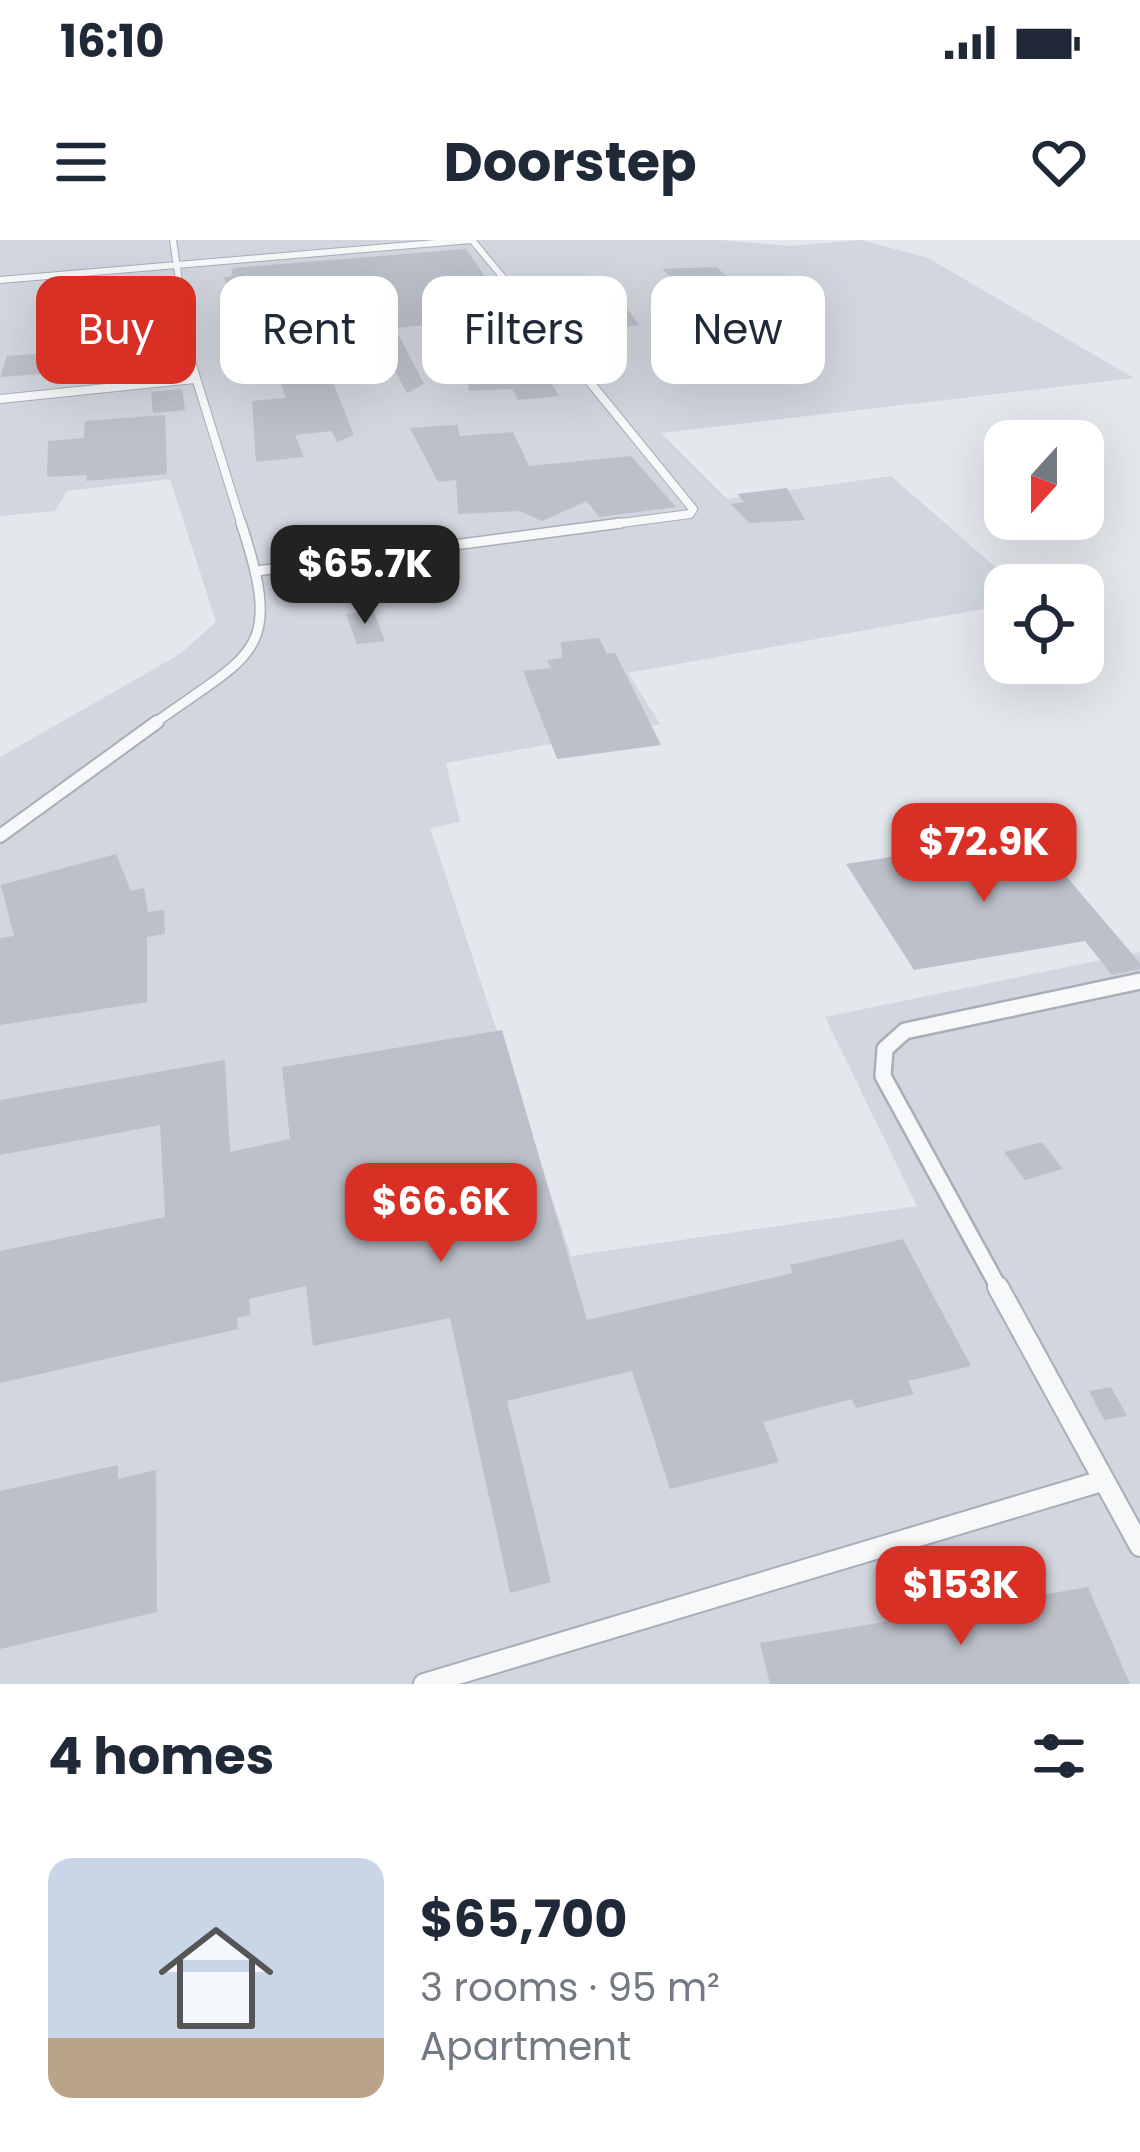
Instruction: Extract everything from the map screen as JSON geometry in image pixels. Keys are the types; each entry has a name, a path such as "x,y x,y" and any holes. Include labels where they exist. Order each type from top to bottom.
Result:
{"lane":[{"path":"173,240 181,276"},
{"path":"0,280 471,240 693,508 690,514 257,571"},
{"path":"0,399 153,384"},
{"path":"0,836 238,663 256,643 263,620 257,571 195,384"},
{"path":"1140,981 905,1031 884,1047 880,1058 883,1076 1140,1546"},
{"path":"424,1684 1102,1481"}],"shaded area":[{"path":"0,240 722,240 789,246 861,240 928,258 1134,378 661,433 727,499 891,476 992,564 984,564 984,609 628,673 660,724 446,763 460,822 430,828 571,1256 917,1206 825,1017 1140,952 1140,1684 0,1684 0,757 180,654 216,622 170,479 67,491 55,511 0,516"}],"building":[{"path":"466,249 485,276 422,276 422,326 398,328 398,276 231,276 233,268"},
{"path":"716,267 727,276 670,276 662,269"},
{"path":"627,308 639,325 627,327"},
{"path":"398,334 424,384 407,393 398,377"},
{"path":"36,354 36,374 0,377 7,356"},
{"path":"281,384 334,384 354,435 337,442 332,431 295,435 304,457 256,462 252,401 286,398"},
{"path":"468,384 552,384 559,396 518,400 512,389 469,391"},
{"path":"182,389 185,410 153,413 151,392"},
{"path":"165,415 167,474 86,481 87,475 47,477 48,441 84,438 85,421"},
{"path":"457,425 460,436 513,432 529,466 631,456 676,507 599,517 587,501 542,521 520,511 458,514 456,480 438,482 410,428"},
{"path":"787,488 805,520 749,523 731,504 744,502 737,494"},
{"path":"373,610 385,641 357,644 346,614"},
{"path":"599,638 607,654 615,653 661,745 557,759 523,671 551,668 547,660 562,658 561,642"},
{"path":"1031,835 1140,963 1140,969 1112,975 1085,941 914,970 846,864"},
{"path":"116,854 131,891 144,888 148,912 164,910 165,934 147,937 147,1002 0,1025 0,938 14,936 1,885"},
{"path":"502,1030 587,1320 793,1273 790,1265 903,1239 971,1366 908,1381 914,1394 856,1408 852,1399 763,1422 779,1462 670,1489 632,1371 507,1401 551,1582 510,1593 450,1318 313,1346 306,1286 249,1299 250,1315 237,1318 238,1329 0,1383 0,1251 165,1217 160,1125 0,1155 0,1100 225,1060 230,1152 290,1139 282,1067"},
{"path":"1042,1142 1063,1169 1025,1180 1004,1152"},
{"path":"1111,1387 1127,1416 1104,1420 1089,1391"},
{"path":"118,1465 118,1479 156,1470 157,1612 0,1649 0,1491"},
{"path":"1088,1587 1130,1684 770,1684 760,1643"}]}
